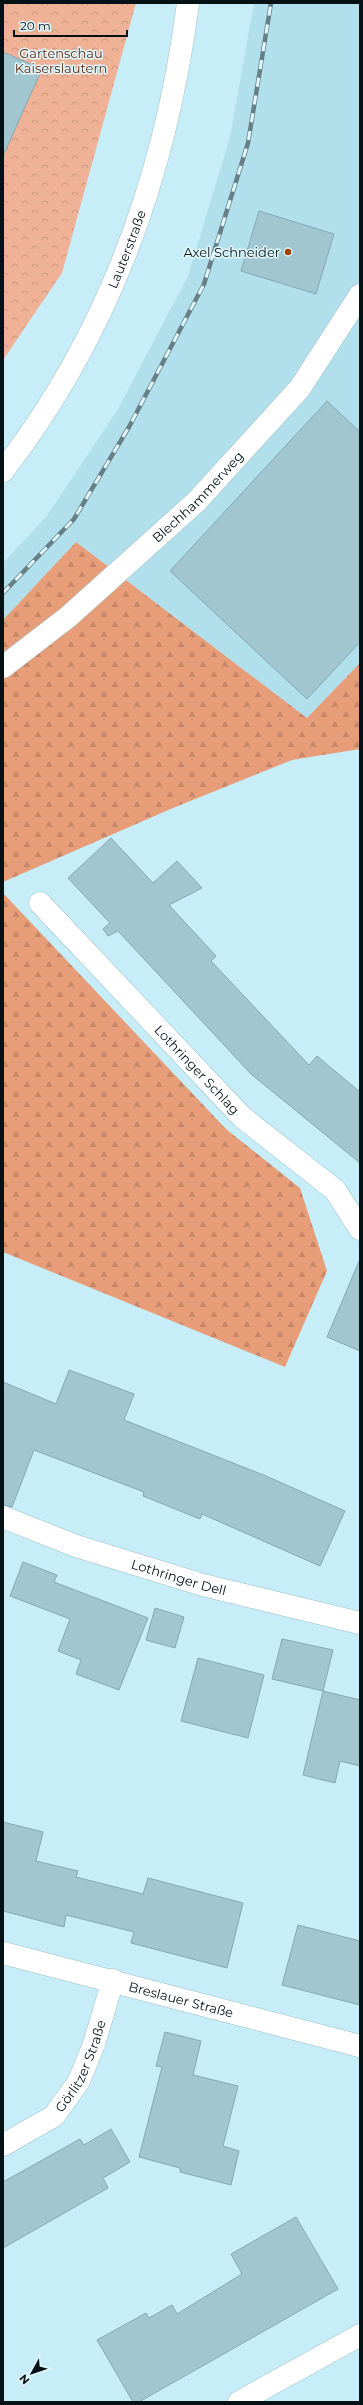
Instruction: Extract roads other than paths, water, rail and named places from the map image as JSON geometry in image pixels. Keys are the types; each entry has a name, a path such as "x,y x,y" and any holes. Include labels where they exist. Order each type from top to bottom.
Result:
{"street":[{"name":"Lauterstraße","path":"3,471 63,381 105,303 126,255 144,207 169,113 180,61 188,3"},
{"name":"Blechhammerweg","path":"3,667 68,617 197,501 300,388 360,296"},
{"name":"Lothringer Schlag","path":"40,903 242,1117 335,1190 360,1229"},
{"name":"Lothringer Dell","path":"3,1517 76,1546 203,1585 360,1622"},
{"name":"Breslauer Straße","path":"3,1953 113,1980 360,2046"},
{"name":"Görlitzer Straße","path":"3,2145 54,2116 78,2081 94,2044 113,1980"},
{"path":"239,2402 360,2335"}],"railway":[{"path":"3,593 74,519 129,427 204,284 248,143 271,3"}],"place":[{"name":"Axel Schneider","path":"288,252"}],"park label":[{"name":"Gartenschau Kaiserslautern","path":"61,60"}]}
